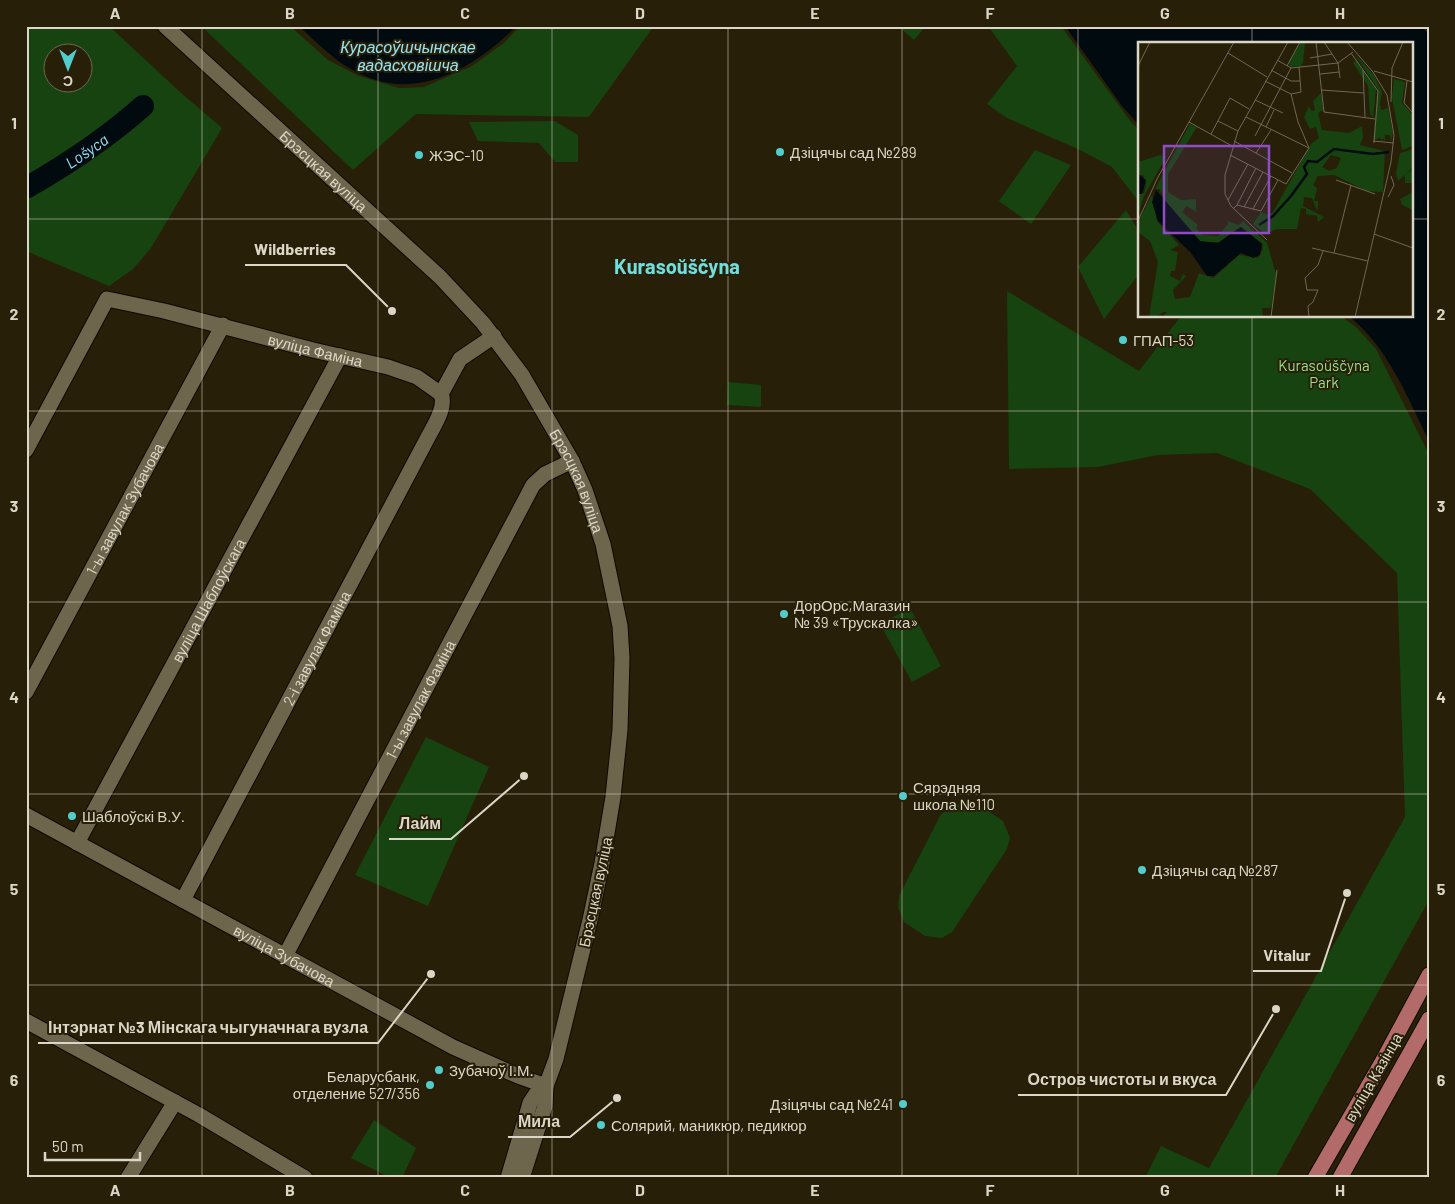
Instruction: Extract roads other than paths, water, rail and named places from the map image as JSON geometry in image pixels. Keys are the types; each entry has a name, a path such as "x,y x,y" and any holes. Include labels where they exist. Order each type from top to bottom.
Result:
{"main road":[{"name":"вуліца Казінца","path":"1315,1178 1381,1064 1429,975"},
{"name":"вуліца Казінца","path":"1340,1178 1429,1019"},
{"path":"1381,1064 1398,1073"}],"street":[{"name":"Брэсцкая вуліца","path":"165,26 440,277 494,336 522,375 572,461 585,490 603,544 620,626 622,658 620,730 613,797 594,901 556,1059 546,1086 545,1106 522,1178"},
{"name":"вуліца Фаміна","path":"26,450 107,299 223,325 313,350 388,367 417,377 441,394"},
{"name":"1-ы завулак Зубачова","path":"26,692 223,325"},
{"path":"441,394 460,359 494,336"},
{"name":"вуліца Шаблоўскага","path":"77,843 340,356"},
{"name":"2-і завулак Фаміна","path":"183,900 427,439 442,406 443,399 441,394"},
{"name":"1-ы завулак Фаміна","path":"286,956 533,484 545,474 572,461"},
{"name":"вуліца Зубачова","path":"26,815 453,1046 518,1076 546,1086"},
{"path":"26,1021 175,1102 305,1178"},
{"name":"Брэсцкая вуліца","path":"508,1178 530,1103 536,1094 546,1086"},
{"path":"128,1178 175,1102"}],"water":[{"name":"Курасоўшчынскае вадасховішча","path":"299,26 517,26 480,57 460,69 439,78 417,83 395,84 372,79 342,64"},
{"path":"1065,26 1420,26 1429,34 1429,441 1386,358 1363,329 1351,318 1412,318 1412,42 1138,42 1138,124 1122,106"}],"waterway":[{"name":"Lošyca","path":"26,188 87,150 143,106"}],"place":[{"name":"Дзіцячы сад №289","path":"780,152"},
{"name":"ЖЭС-10","path":"419,155"},
{"name":"Wildberries","path":"392,311"},
{"name":"ГПАП-53","path":"1123,340"},
{"name":"ДорОрс,Магазин № 39 «Трускалка»","path":"784,614"},
{"name":"Лайм","path":"524,776"},
{"name":"Сярэдняя школа №110","path":"903,796"},
{"name":"Шаблоўскі В.У.","path":"72,816"},
{"name":"Дзіцячы сад №287","path":"1142,870"},
{"name":"Vitalur","path":"1347,893"},
{"name":"Інтэрнат №3 Мінскага чыгуначнага вузла","path":"431,974"},
{"name":"Остров чистоты и вкуса","path":"1276,1009"},
{"name":"Зубачоў І.М.","path":"439,1070"},
{"name":"Беларусбанк, отделение 527/356","path":"430,1085"},
{"name":"Мила","path":"617,1098"},
{"name":"Дзіцячы сад №241","path":"903,1104"},
{"name":"Солярий, маникюр, педикюр","path":"601,1125"}],"district":[{"name":"Kurasoŭščyna","path":"677,266"}],"park label":[{"name":"Kurasoŭščyna Park","path":"1324,374"}]}
